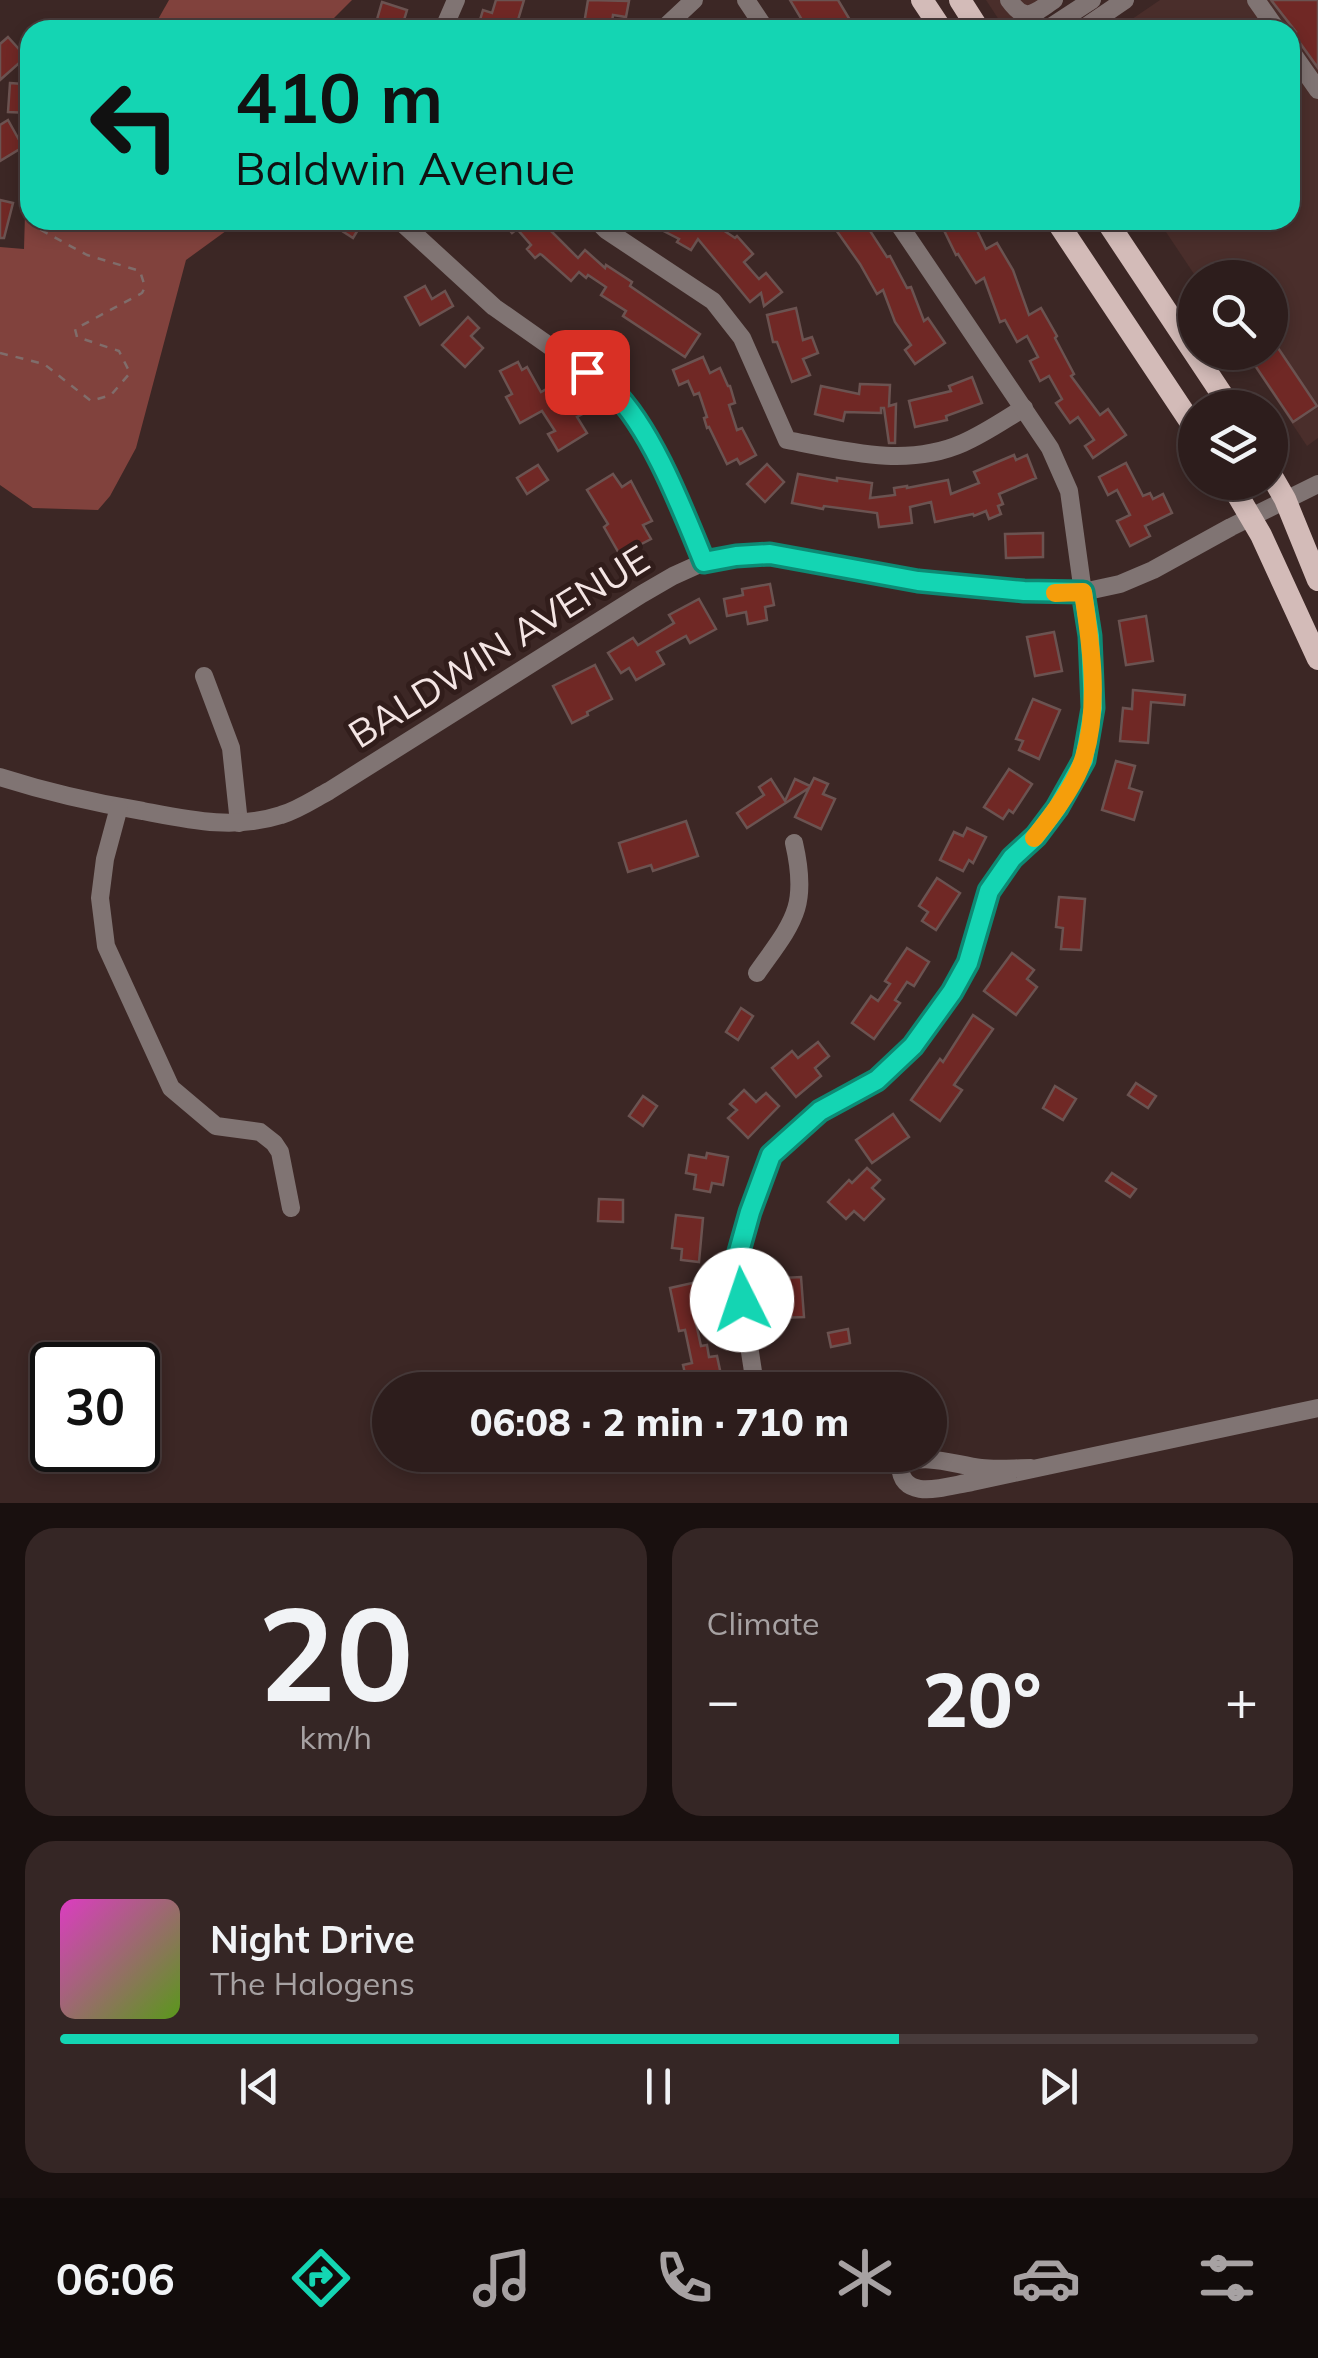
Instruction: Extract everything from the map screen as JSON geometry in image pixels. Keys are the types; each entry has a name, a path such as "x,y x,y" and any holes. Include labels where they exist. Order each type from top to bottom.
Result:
{"main road":[{"path":"1063,230 1178,403"},
{"path":"1113,230 1219,390"},
{"path":"1241,500 1318,659"},
{"path":"1284,500 1318,580"}],"street":[{"path":"673,20 694,0"},
{"path":"1009,0 1024,14 1033,14 1054,0"},
{"path":"1061,20 1092,0"},
{"path":"1095,20 1124,0"},
{"path":"1300,64 1318,90"},
{"path":"410,230 494,307 612,390 643,430 704,562"},
{"path":"606,230 713,302 742,338 787,440 883,456 912,456 962,444 1024,408"},
{"path":"753,1372 736,1262 771,1155 820,1111 877,1080 913,1046 952,992 968,963 989,891 1012,858 1036,836 1057,808 1084,760 1093,708 1090,636 1070,490 1050,448 903,230"},
{"name":"BALDWIN AVENUE","path":"1288,497 1318,484"},
{"name":"BALDWIN AVENUE","path":"0,777 119,807 209,823 240,824 283,815 330,791 642,594 704,562 770,554 918,581 1083,592 1120,584 1153,570 1282,500"},
{"path":"204,676 231,748 240,824"},
{"path":"119,807 105,859 100,898 106,946 171,1088 216,1126 260,1132 274,1143 280,1152 291,1208"},
{"path":"757,973 796,914 800,888 794,843"},
{"path":"1031,1468 984,1468 917,1460 900,1465 900,1479 920,1491 1031,1468 1318,1408"}],"path":[{"path":"0,354 44,364 91,402 111,395 130,373 118,351 77,337 75,329 142,293 145,287 140,271 87,255 41,230"}],"shaded area":[{"path":"169,0 352,0 332,20 158,20"},
{"path":"986,0 1061,0 1034,20 999,20"},
{"path":"1160,0 1318,0 1318,438 1307,446 1288,418 1288,390 1270,390 1256,370 1288,370 1288,260 1185,260 1165,230 1300,230 1300,20 1131,20"},
{"path":"25,230 227,230 186,260 136,448 98,510 33,508 0,485 0,247 24,249"}],"building":[{"path":"496,0 524,0 518,20 480,20 483,10 492,13"},
{"path":"588,0 629,1 626,17 585,20"},
{"path":"790,0 838,0 850,20 802,20"},
{"path":"1271,0 1318,0 1318,68 1300,43 1300,20 1287,20"},
{"path":"382,2 407,10 404,20 377,20"},
{"path":"8,37 20,50 20,62 0,80 0,44"},
{"path":"10,83 20,84 20,113 8,112"},
{"path":"8,120 20,149 0,161 0,125"},
{"path":"0,200 13,203 4,238 0,238"},
{"path":"341,230 358,230 353,238"},
{"path":"518,230 552,230 578,258 585,250 700,334 685,357 623,316 626,311 601,295 606,287 579,272 571,281 542,255 535,258 527,249 531,245"},
{"path":"661,230 723,230 737,236 753,254 744,262 759,279 766,273 782,292 764,306 761,293 750,302 698,239 691,250 677,242 679,239"},
{"path":"836,230 869,230 890,256 907,288 911,287 924,321 928,318 945,343 915,364 905,350 911,345 895,322 883,290 877,294"},
{"path":"944,230 977,230 986,249 997,243 1013,270 1029,315 1041,308 1074,374 1071,376 1100,415 1108,409 1126,435 1093,458 1085,446 1094,440 1078,417 1070,423 1056,403 1062,399 1049,376 1040,381 1030,361 1038,357 1027,336 1017,342 1005,320 1000,322 984,278 976,283"},
{"path":"425,286 432,299 445,291 453,306 420,325 405,297"},
{"path":"796,308 803,340 812,337 818,353 803,359 810,375 792,382 777,342 773,342 767,315"},
{"path":"468,317 479,328 471,336 483,348 465,367 442,345"},
{"path":"703,357 710,373 720,368 730,386 735,403 729,405 737,430 742,428 756,455 740,464 737,459 727,464 707,428 699,393 694,395 688,381 679,385 673,370"},
{"path":"518,362 522,370 527,367 541,392 552,386 563,408 578,399 586,412 577,417 587,433 558,451 548,434 555,431 542,411 520,423 506,397 512,394 500,371"},
{"path":"1288,363 1317,406 1293,422 1288,415 1288,390 1272,390 1258,370 1288,370"},
{"path":"972,377 982,403 946,416 947,420 915,427 909,401 951,391 949,386"},
{"path":"860,384 890,385 889,406 896,404 895,443 889,443 884,408 881,413 845,412 843,421 815,414 821,386 859,394"},
{"path":"1014,455 1016,460 1027,455 1036,478 999,494 1001,514 989,519 986,511 935,522 931,502 910,507 912,523 879,527 877,513 792,503 798,474 872,483 870,498 895,495 894,488 948,480 951,494 979,483 974,472"},
{"path":"1126,463 1143,496 1150,493 1153,499 1163,494 1172,513 1145,526 1150,536 1130,546 1117,521 1130,515 1117,490 1108,495 1099,477"},
{"path":"767,464 784,482 765,502 747,484"},
{"path":"538,465 548,480 527,494 517,478"},
{"path":"613,474 622,487 631,481 652,521 643,525 651,539 620,555 604,527 608,524 587,490"},
{"path":"1043,533 1043,557 1006,558 1005,534"},
{"path":"770,584 774,605 765,607 767,620 748,624 746,612 727,616 724,599 743,595 742,589"},
{"path":"699,599 716,629 690,643 686,636 657,652 664,664 636,680 629,668 621,673 608,653 633,638 638,645 674,623 669,615"},
{"path":"1146,616 1153,661 1126,665 1119,621"},
{"path":"1054,632 1062,671 1035,676 1027,637"},
{"path":"595,665 612,699 572,723 553,686"},
{"path":"1133,690 1185,695 1184,705 1151,702 1148,743 1120,741 1123,708 1132,709"},
{"path":"1033,699 1060,710 1039,759 1019,750 1023,741 1016,739"},
{"path":"1116,761 1135,766 1129,788 1142,792 1134,820 1102,810"},
{"path":"1009,769 1032,784 1013,813 1009,810 1003,819 984,807"},
{"path":"814,778 828,784 823,794 835,799 821,829 795,817 809,788 747,828 737,813 764,795 759,787 771,779 785,801 795,779 810,786"},
{"path":"686,821 698,856 653,871 651,865 628,872 619,843"},
{"path":"967,828 986,837 973,863 969,860 963,871 940,860 954,832 963,836"},
{"path":"937,878 960,893 936,930 922,921 928,912 919,906"},
{"path":"1059,897 1085,899 1081,950 1061,949 1063,928 1056,927"},
{"path":"907,948 929,962 914,986 907,982 895,1000 900,1003 874,1039 852,1023 871,996 878,1001 890,984 885,981"},
{"path":"1012,953 1034,970 1027,979 1037,987 1016,1015 984,991"},
{"path":"741,1008 753,1016 738,1040 726,1032"},
{"path":"973,1015 993,1029 954,1085 962,1090 940,1121 911,1100 940,1059 943,1062"},
{"path":"818,1042 829,1056 815,1068 821,1076 796,1097 772,1068 792,1051 798,1058"},
{"path":"1136,1083 1156,1096 1148,1108 1128,1095"},
{"path":"1055,1086 1076,1099 1063,1120 1043,1108"},
{"path":"744,1090 756,1102 766,1093 779,1106 748,1138 728,1118 737,1110 730,1104"},
{"path":"643,1096 657,1106 643,1126 629,1116"},
{"path":"893,1114 909,1137 872,1163 856,1140"},
{"path":"707,1153 728,1157 723,1185 712,1183 710,1192 694,1189 696,1175 686,1173 689,1155 706,1158"},
{"path":"867,1168 880,1180 872,1188 884,1199 864,1220 854,1211 846,1219 828,1202"},
{"path":"1112,1173 1136,1189 1130,1197 1106,1181"},
{"path":"599,1199 623,1200 623,1222 598,1221"},
{"path":"676,1215 703,1218 699,1262 681,1260 682,1249 672,1248"},
{"path":"801,1277 804,1317 779,1318 778,1292 784,1292 783,1278"},
{"path":"697,1282 703,1312 694,1314 701,1346 707,1345 709,1357 717,1356 720,1372 685,1372 683,1365 692,1363 685,1330 679,1331 670,1288"},
{"path":"848,1329 850,1343 831,1347 828,1333"}],"slow traffic":[{"path":"1034,838 1057,808 1084,760 1093,708 1090,636 1083,592 1055,593"}],"route":[{"path":"587,372 612,390 643,430 704,562 770,554 918,581 1083,592 1090,636 1093,708 1084,760 1057,808 1036,836 1012,858 989,891 968,963 913,1046 877,1080 820,1111 771,1155 736,1262 742,1300"}]}
